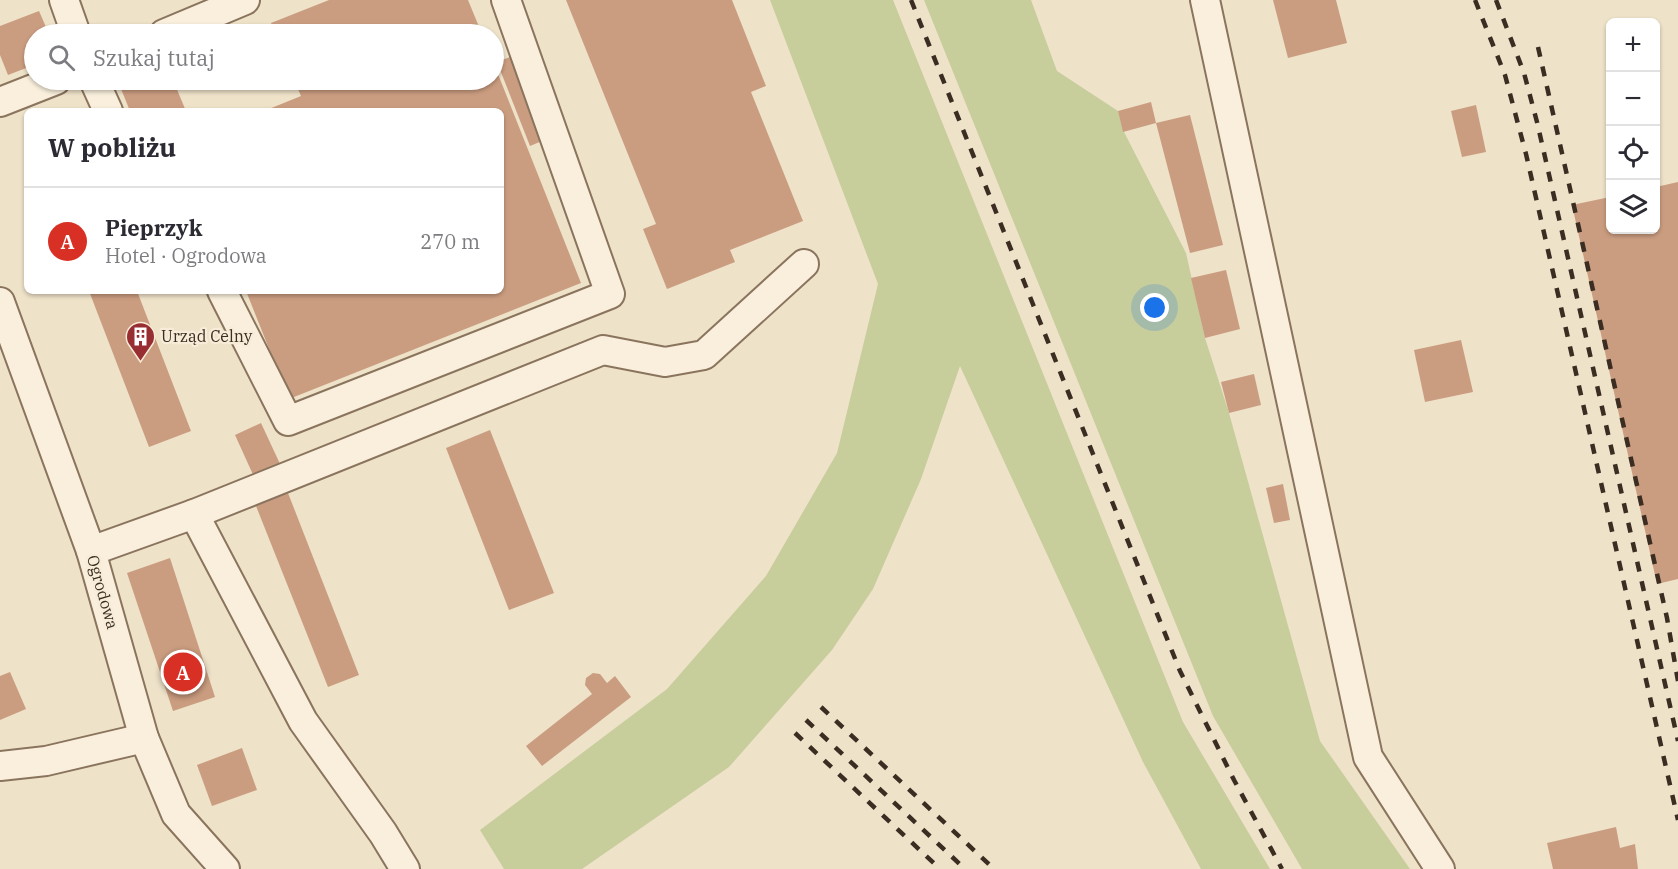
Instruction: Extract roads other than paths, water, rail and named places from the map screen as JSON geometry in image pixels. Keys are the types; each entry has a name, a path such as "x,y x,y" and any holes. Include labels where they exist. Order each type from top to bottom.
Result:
{"street":[{"path":"64,0 72,24"},
{"path":"188,24 245,0"},
{"path":"224,294 288,421 610,294 506,0"},
{"path":"1205,0 1368,757 1440,869"},
{"path":"0,102 31,90"},
{"path":"99,90 107,108"},
{"path":"91,551 194,514 603,350 665,362 704,355 804,264"},
{"name":"Ogrodowa","path":"0,302 91,551 144,738 177,814 214,865"},
{"path":"194,514 303,721 383,833 405,869"},
{"path":"0,766 46,761 144,738"}],"railway":[{"path":"911,0 1180,671 1234,780 1282,869"},
{"path":"1475,0 1505,75 1526,154 1678,820"},
{"path":"1496,0 1524,73 1537,122 1678,741"},
{"path":"1538,47 1667,618 1678,681"},
{"path":"821,707 994,869"},
{"path":"806,720 965,869"},
{"path":"795,733 940,869"}],"place":[{"name":"Urząd Celny","path":"140,362"},
{"name":"Pieprzyk","path":"183,672"}]}
